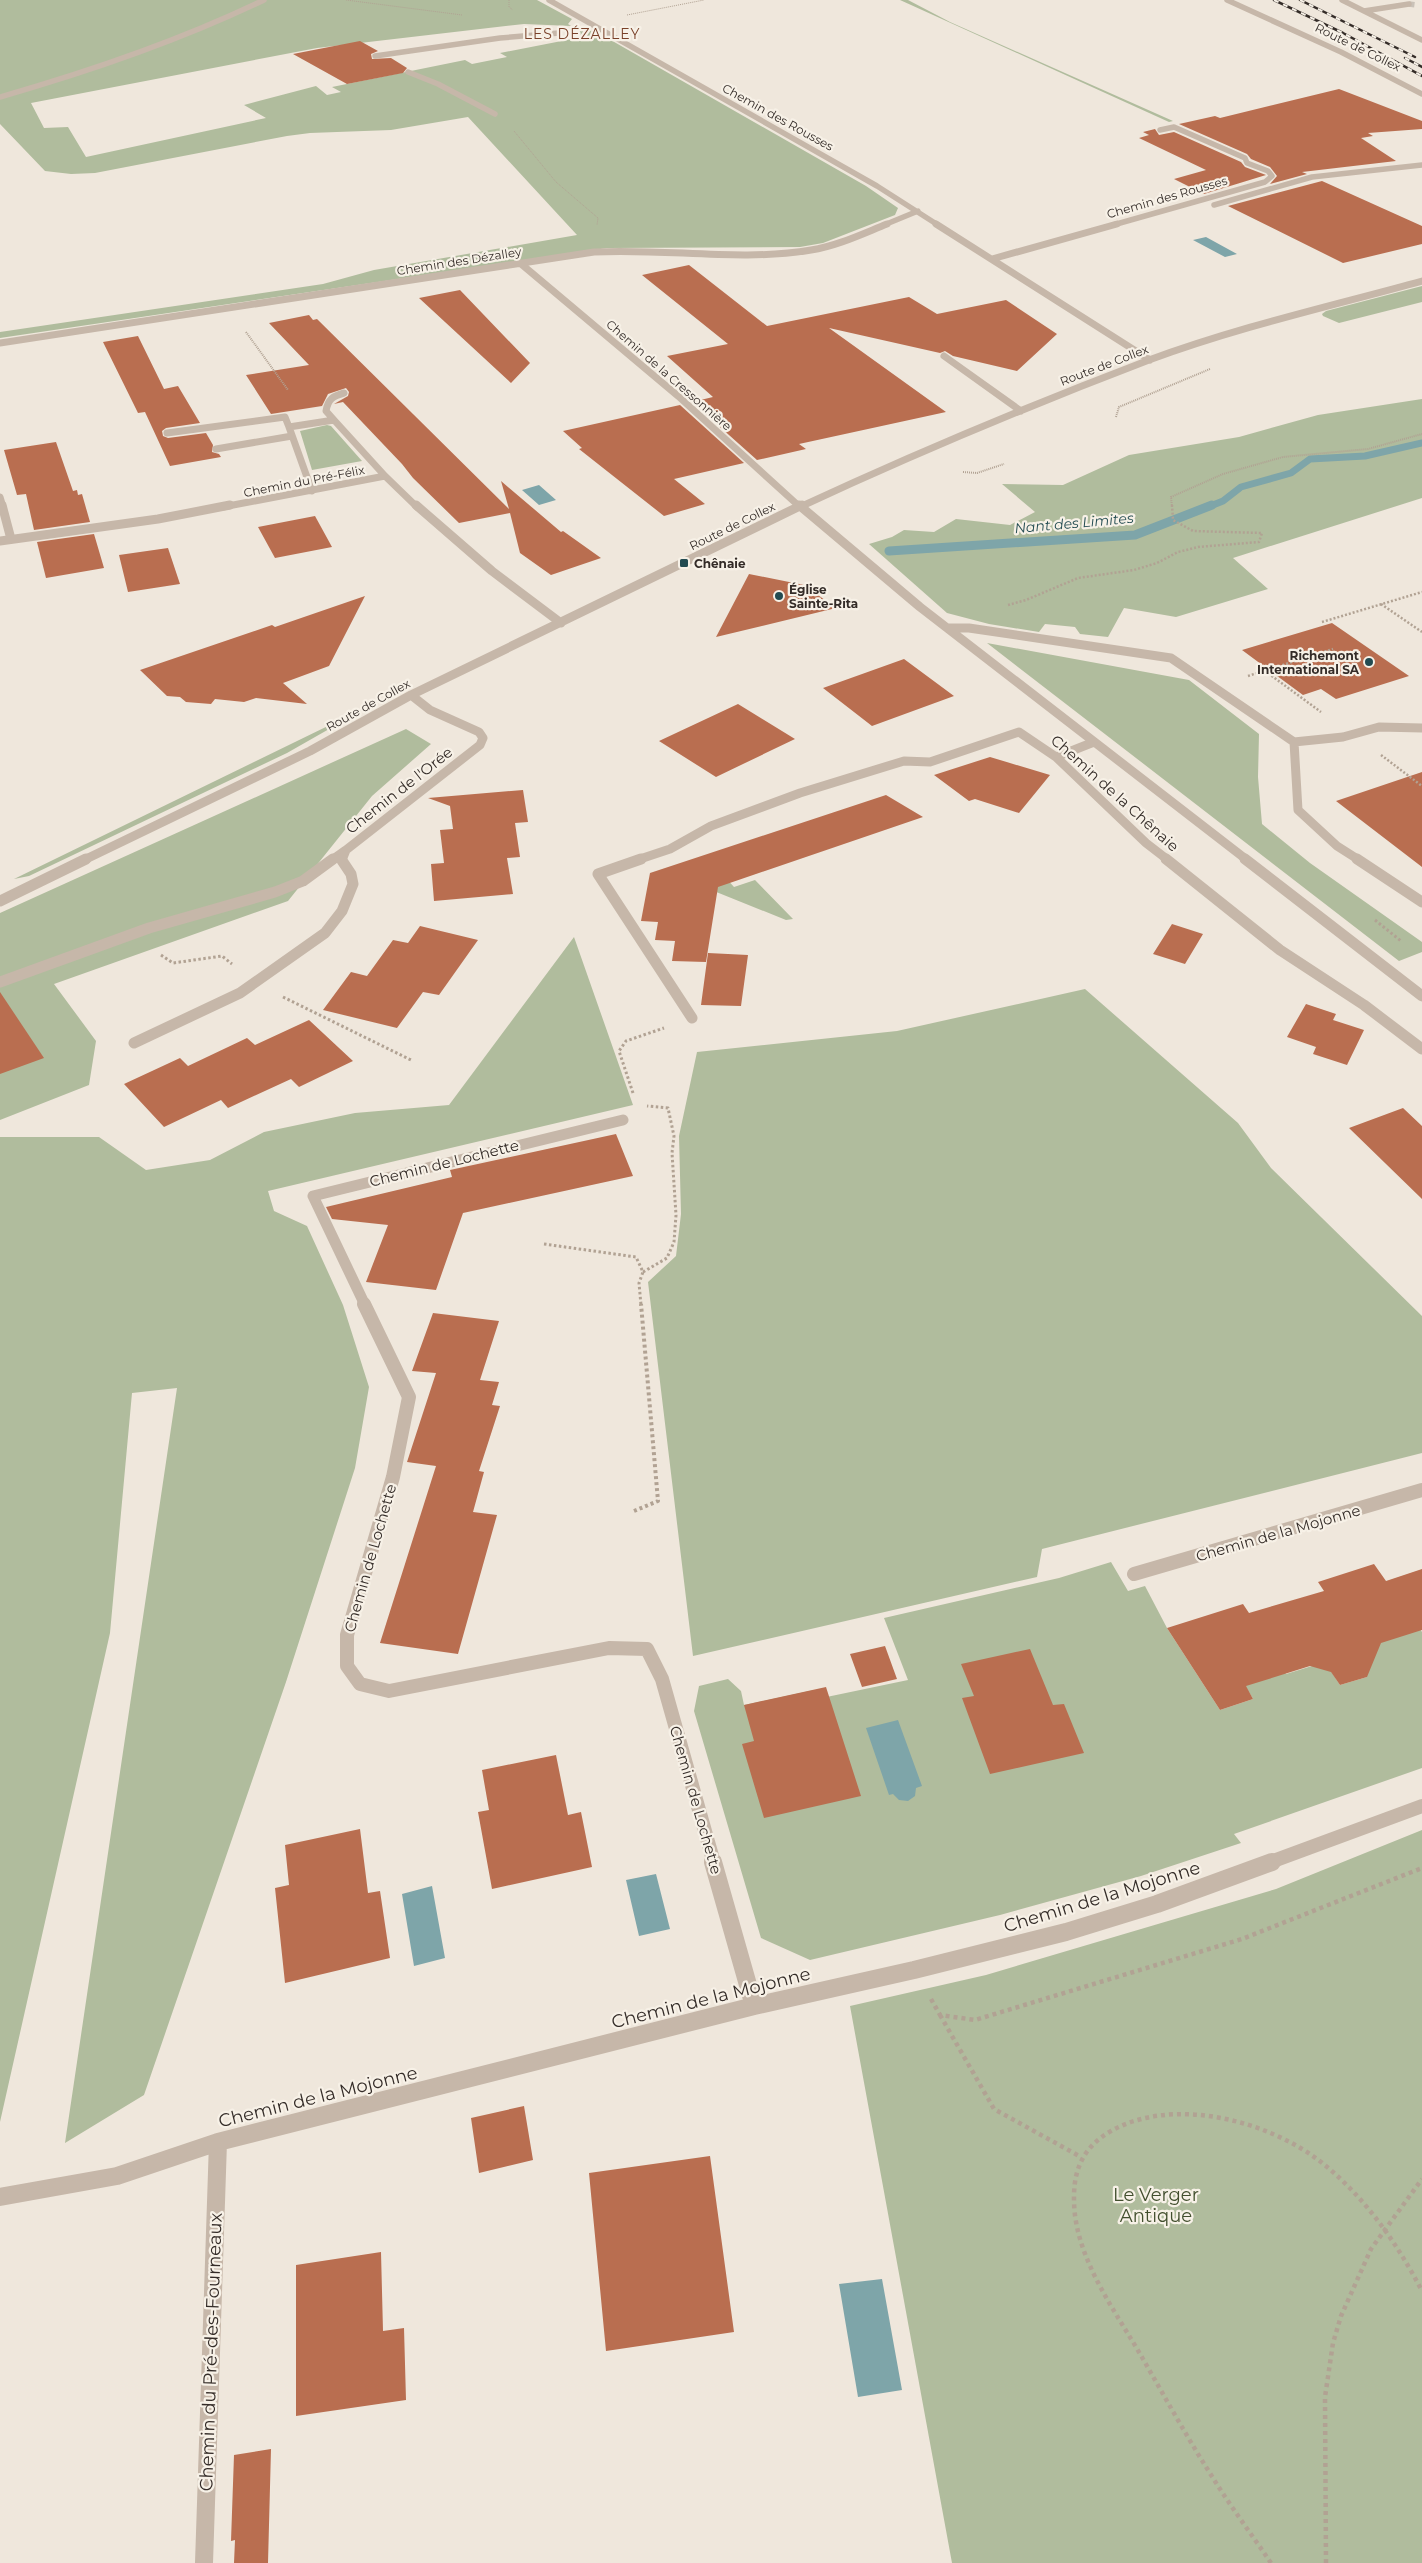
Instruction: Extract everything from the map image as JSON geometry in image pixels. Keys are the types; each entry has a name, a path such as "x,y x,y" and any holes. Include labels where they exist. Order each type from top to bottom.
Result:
{"street":[{"path":"0,97 116,62 203,28 264,0"},
{"name":"Chemin des Rousses","path":"549,0 918,211 1150,360"},
{"name":"Route de Collex","path":"1227,0 1341,52 1422,94"},
{"path":"1342,0 1422,40"},
{"path":"1364,11 1408,4"},
{"path":"375,56 500,38 559,33"},
{"path":"408,72 438,84 495,114"},
{"name":"Chemin des Rousses","path":"992,259 1272,178 1272,174 1268,171 1248,163 1245,158 1206,140 1174,127 1160,130"},
{"path":"1214,205 1319,176 1422,165"},
{"name":"Chemin des Dézalley","path":"0,344 520,263 615,250 762,252 806,250 831,244 918,211"},
{"name":"Chemin de la Cressonnière","path":"520,263 678,396 801,506"},
{"name":"Route de Collex","path":"0,901 310,751 411,695 801,506 1021,411 1150,360 1275,320 1422,281"},
{"path":"944,356 1021,411"},
{"path":"344,393 332,396 327,402 326,411 385,476"},
{"path":"167,433 285,417 312,491"},
{"path":"289,427 334,420"},
{"path":"216,449 292,436"},
{"name":"Chemin du Pré-Félix","path":"0,541 158,519 385,476 448,534 561,623"},
{"path":"0,497 11,539"},
{"name":"Chemin de la Chênaie","path":"801,506 859,557 948,628 1422,996"},
{"path":"948,628 969,628 1171,658 1294,742 1343,737 1379,727 1422,728"},
{"name":"Chemin de l'Orée","path":"134,1043 240,993 325,933 342,911 353,884 351,874 341,859 346,850 480,745 482,738 479,732 430,710 411,695"},
{"name":"Chemin de la Chênaie","path":"692,1018 646,952 598,874 670,849 711,826 800,793 904,762 930,762 1019,732 1056,757 1153,849 1280,950 1364,1005 1422,1049"},
{"path":"1056,757 1094,742"},
{"path":"1294,742 1298,810 1337,846 1422,902"},
{"path":"0,982 150,928 275,892 303,881 346,850"},
{"name":"Chemin de Lochette","path":"623,1120 313,1196 409,1397 393,1478 348,1635 347,1666 360,1684 389,1691 609,1648 647,1649 662,1679 754,2006"},
{"name":"Chemin de la Mojonne","path":"1134,1574 1422,1490"},
{"name":"Chemin de la Mojonne","path":"0,2197 117,2176 218,2142 509,2070 754,2006 914,1970 1066,1932 1157,1904 1422,1806"},
{"name":"Chemin du Pré-des-Fourneaux","path":"204,2563 218,2142"}],"path":[{"path":"346,0 467,16"},
{"path":"590,23 704,0"},
{"path":"495,114 511,126 556,182 584,206"},
{"path":"229,308 312,423"},
{"path":"1008,605 1026,600 1078,578 1134,570 1157,563 1178,552 1198,547 1260,542 1262,534 1193,531 1173,520 1171,497 1223,474 1283,457 1368,449 1422,434"},
{"path":"963,472 977,473 1004,464"},
{"path":"1322,622 1422,592"},
{"path":"1381,604 1422,632"},
{"path":"1214,687 1333,649"},
{"path":"635,1099 620,1051 626,1041 692,1018"},
{"path":"634,1511 658,1500 638,1283 643,1272 667,1258 674,1242 676,1215 672,1153 674,1136 668,1108 655,1105 638,1108"},
{"path":"544,1244 626,1254 636,1257 643,1272"},
{"path":"940,2015 975,2020 1091,1987 1242,1940 1422,1868"},
{"path":"914,1970 994,2109 1081,2157"},
{"path":"1271,2563 1213,2479 1094,2274 1080,2241 1074,2212 1076,2170 1081,2157 1092,2143 1113,2128 1136,2118 1162,2115 1190,2115 1226,2120 1261,2128 1305,2151 1338,2178 1384,2229 1422,2291"},
{"path":"1326,2563 1325,2397 1327,2374 1341,2316 1357,2276 1384,2229 1422,2179"}],"green space":[{"path":"0,0 537,0 572,19 568,24 571,26 524,24 317,48 31,103 44,128 68,127 86,157 266,118 244,105 316,86 327,95 341,92 332,87 465,60 472,64 507,57 500,53 577,38 581,36 580,30 595,31 866,186 898,208 895,215 823,243 800,247 607,248 0,338 0,332 323,284 374,270 577,235 468,117 391,130 310,133 287,136 95,173 71,174 45,171 0,124"},
{"path":"900,0 908,0 950,22 1173,121 1169,122"},
{"path":"1422,286 1422,302 1339,323 1322,314 1326,311"},
{"path":"1422,399 1422,498 1233,558 1268,589 1176,617 1124,608 1108,637 1080,634 1075,627 1045,624 1039,632 989,624 947,613 869,544 892,537 904,530 934,532 956,519 1010,525 1035,512 1002,484 1063,485 1129,455 1239,437 1318,415"},
{"path":"327,425 331,426 362,461 312,470 300,431"},
{"path":"987,643 1189,680 1259,734 1258,777 1262,824 1310,863 1422,942 1422,952 1399,961"},
{"path":"373,704 287,753 29,876 14,879"},
{"path":"406,729 431,744 372,796 288,901 54,984 96,1041 89,1085 0,1120 0,913"},
{"path":"725,877 734,887 755,880 793,919 786,920 694,883"},
{"path":"574,937 633,1105 268,1191 274,1211 307,1226 343,1305 369,1387 355,1468 286,1682 144,2095 65,2143 177,1388 132,1393 110,1633 0,2122 0,1137 99,1137 146,1170 210,1160 264,1132 355,1113 449,1105"},
{"path":"1085,989 1238,1123 1271,1168 1422,1316 1422,1453 1042,1549 1037,1577 693,1656 648,1282 676,1256 681,1214 679,1136 697,1052 897,1031"},
{"path":"1111,1562 1128,1591 1145,1586 1167,1628 1220,1710 1253,1699 1240,1677 1280,1664 1286,1674 1325,1662 1340,1685 1367,1677 1358,1651 1403,1605 1422,1632 1422,1768 1234,1834 1241,1843 1141,1876 1000,1915 810,1960 761,1938 694,1711 699,1686 728,1679 741,1691 744,1705 814,1690 817,1699 908,1680 884,1618 1059,1578"},
{"name":"Le Verger Antique","path":"1422,1830 1422,2563 952,2563 850,2006 986,1975 1276,1889"}],"water":[{"path":"1206,237 1237,254 1225,257 1193,240"},
{"path":"539,485 556,500 539,505 522,490"},
{"path":"898,1720 922,1786 916,1788 915,1796 908,1801 899,1800 893,1794 889,1795 866,1728"},
{"path":"656,1874 670,1929 639,1936 626,1880"},
{"path":"432,1886 445,1958 414,1966 402,1894"},
{"path":"882,2279 902,2390 858,2397 839,2284"}],"building":[{"path":"360,41 378,51 371,54 372,59 391,58 407,68 403,73 347,84 293,54"},
{"path":"1339,89 1422,121 1422,129 1368,133 1373,136 1361,138 1396,161 1302,172 1307,174 1270,184 1277,176 1270,167 1251,159 1247,154 1179,124 1215,116 1220,118"},
{"path":"1155,129 1159,135 1174,132 1241,162 1245,167 1266,175 1204,194 1174,179 1206,170 1139,138 1149,135 1143,132"},
{"path":"1322,181 1422,226 1422,244 1343,263 1228,206"},
{"path":"689,265 767,326 909,297 937,314 1006,300 1057,334 1017,371 953,356 945,351 940,353 829,328 946,412 799,444 806,449 757,460 692,402 713,397 667,356 728,344 642,275"},
{"path":"460,290 530,363 511,383 419,298"},
{"path":"309,315 313,320 317,319 509,509 501,481 561,532 563,531 601,558 551,575 520,553 510,513 459,523 413,478 343,402 334,404 348,396 349,392 346,388 328,394 322,406 271,414 246,375 309,365 269,323"},
{"path":"138,336 164,389 178,386 200,423 166,428 162,431 163,436 168,438 206,433 213,445 212,452 219,454 221,457 170,466 145,412 138,413 103,342"},
{"path":"680,405 744,463 674,479 705,504 664,516 579,449 582,448 563,431"},
{"path":"56,442 73,491 77,490 78,495 82,494 90,522 34,530 26,494 17,495 4,450"},
{"path":"315,516 332,547 275,558 258,527"},
{"path":"94,534 104,568 46,578 37,542"},
{"path":"168,548 180,584 128,592 119,555"},
{"name":"Église Sainte-Rita","path":"749,574 804,585 836,608 716,637"},
{"path":"365,596 329,666 283,683 307,704 256,698 244,702 215,699 211,704 186,702 180,697 167,696 140,670 272,625 275,627"},
{"name":"Richemont International SA","path":"1332,623 1409,676 1336,699 1321,689 1303,695 1242,650"},
{"path":"904,659 954,696 872,726 823,688"},
{"path":"738,704 795,739 716,777 659,741"},
{"path":"990,757 1050,775 1019,813 975,799 969,801 934,775"},
{"path":"1422,772 1422,867 1336,801"},
{"path":"523,790 528,822 515,823 520,857 507,858 513,894 434,901 431,864 444,863 440,830 453,829 450,806 428,798"},
{"path":"886,795 923,817 718,887 706,962 672,961 675,941 655,940 658,922 641,921 650,873"},
{"path":"1172,924 1203,934 1185,964 1153,954"},
{"path":"420,926 478,940 439,995 423,992 397,1028 323,1010 351,972 367,976 393,940 408,943"},
{"path":"708,953 748,955 741,1006 701,1005"},
{"path":"0,992 44,1058 0,1074"},
{"path":"1306,1004 1336,1014 1333,1020 1364,1030 1347,1065 1313,1054 1316,1047 1287,1037"},
{"path":"309,1020 353,1061 299,1087 291,1079 228,1108 221,1100 164,1127 124,1084 180,1058 188,1066 247,1038 255,1045"},
{"path":"1403,1108 1422,1126 1422,1199 1349,1128"},
{"path":"616,1134 633,1176 463,1213 436,1290 366,1282 388,1225 332,1219 326,1207 452,1177 450,1170"},
{"path":"433,1313 499,1321 480,1380 499,1382 492,1405 500,1406 479,1471 484,1472 473,1512 497,1515 458,1654 380,1643 436,1466 407,1462 436,1373 412,1371"},
{"path":"1374,1564 1386,1581 1422,1569 1422,1630 1381,1643 1367,1677 1340,1685 1331,1672 1310,1666 1246,1686 1253,1699 1220,1710 1167,1628 1243,1604 1249,1613 1324,1591 1318,1582"},
{"path":"885,1646 897,1679 862,1687 850,1654"},
{"path":"1030,1649 1053,1705 1064,1704 1084,1753 990,1774 962,1698 974,1696 961,1664"},
{"path":"826,1687 861,1796 764,1818 742,1744 754,1741 744,1705"},
{"path":"556,1755 568,1815 581,1812 592,1867 492,1889 478,1812 489,1810 482,1770"},
{"path":"360,1829 368,1893 380,1891 390,1958 285,1983 275,1888 289,1885 285,1845"},
{"path":"524,2106 533,2160 479,2173 471,2118"},
{"path":"710,2156 734,2332 606,2351 589,2173"},
{"path":"381,2252 383,2331 404,2328 406,2400 296,2416 296,2265"},
{"path":"271,2449 268,2563 234,2563 235,2540 231,2541 234,2455"}],"waterway":[{"name":"Nant des Limites","path":"1208,507 1223,501 1241,487 1291,473 1310,459 1365,456 1422,443"},
{"name":"Nant des Limites","path":"889,551 1135,535 1212,505"}],"tunnel":[{"path":"1409,4 1417,5"}],"railway":[{"path":"1274,0 1343,33 1422,76"},
{"path":"1300,0 1415,57"},
{"path":"1405,58 1422,67"}],"place":[{"name":"Chênaie","path":"684,563"},
{"name":"Église Sainte-Rita","path":"779,596"},
{"name":"Richemont International SA","path":"1369,662"}],"district":[{"name":"LES DÉZALLEY","path":"582,34"}]}
